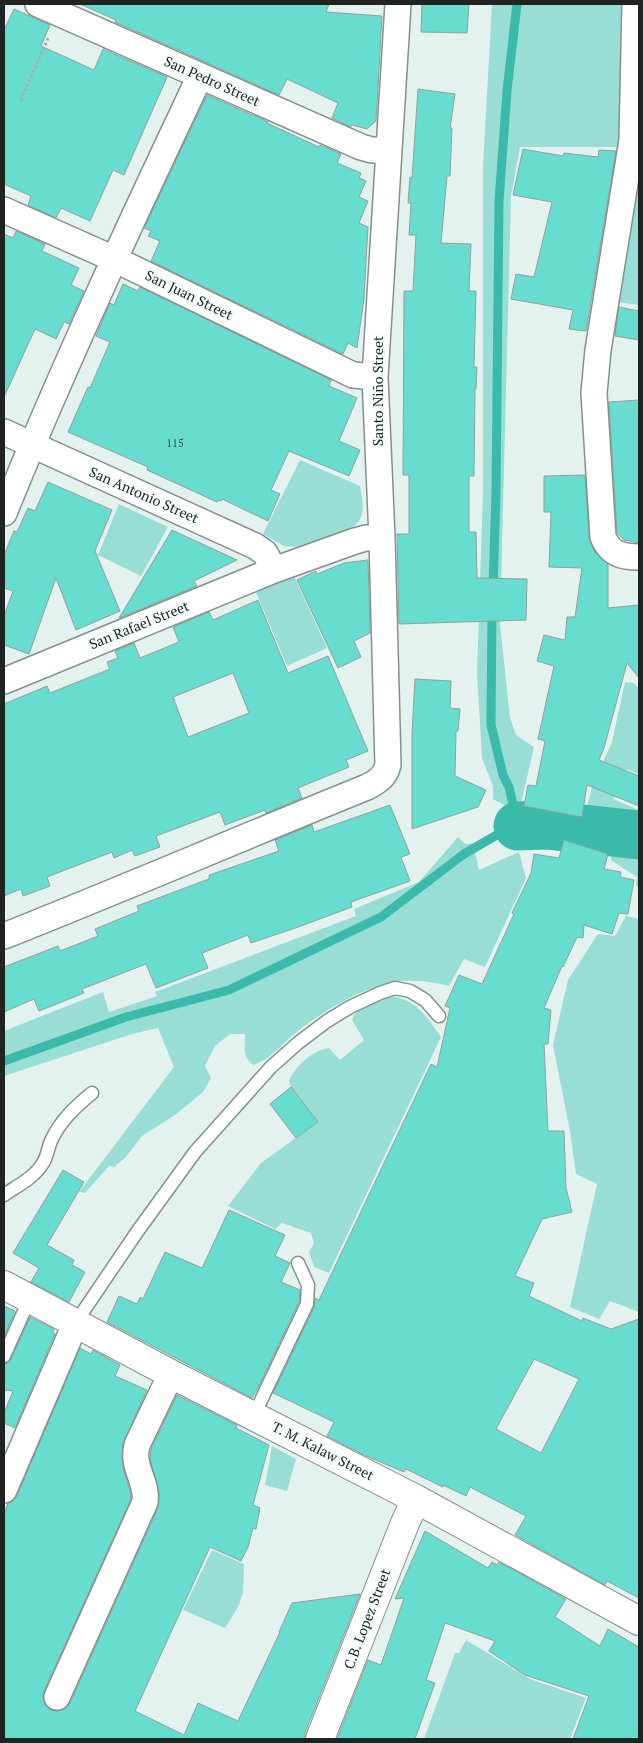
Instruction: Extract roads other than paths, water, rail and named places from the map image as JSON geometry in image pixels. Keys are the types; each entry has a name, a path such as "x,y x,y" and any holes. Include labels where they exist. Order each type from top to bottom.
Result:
{"street":[{"name":"Santo Niño Street","path":"4,936 123,889 215,848 367,787 382,777 386,771 388,765 382,538 375,378 398,4"},
{"path":"635,4 636,142 598,350 594,399 603,537 609,548 618,555 639,557"},
{"name":"San Pedro Street","path":"49,9 362,147 372,150 388,150"},
{"path":"4,513 114,259 200,76"},
{"name":"San Juan Street","path":"4,210 114,259 354,375 375,378"},
{"name":"San Antonio Street","path":"4,432 255,546 265,553 274,570"},
{"name":"San Rafael Street","path":"4,681 274,570 355,541 366,538 382,538"},
{"name":"T. M. Kalaw Street","path":"4,1285 171,1374 416,1499 639,1621"},
{"path":"4,1490 76,1322"},
{"path":"57,1697 145,1502 146,1494 134,1455 171,1374"},
{"name":"C.B. Lopez Street","path":"320,1739 404,1523 416,1499"}],"lane":[{"path":"76,1322 137,1232 195,1152 271,1068 298,1043 327,1021 350,1007 395,988 410,991 425,1000 439,1016"},
{"path":"4,1195 31,1177 44,1162 50,1142 60,1124 75,1107 92,1093"},
{"path":"254,1415 307,1304 308,1285 298,1263"},
{"path":"4,1356 30,1298"}],"waterway":[{"path":"493,588 496,493 499,201 507,91 517,4"},
{"path":"4,1061 126,1017 229,990 381,917 464,854 507,829 518,826 491,725 492,609"},
{"path":"518,826 546,825 639,835"}]}
